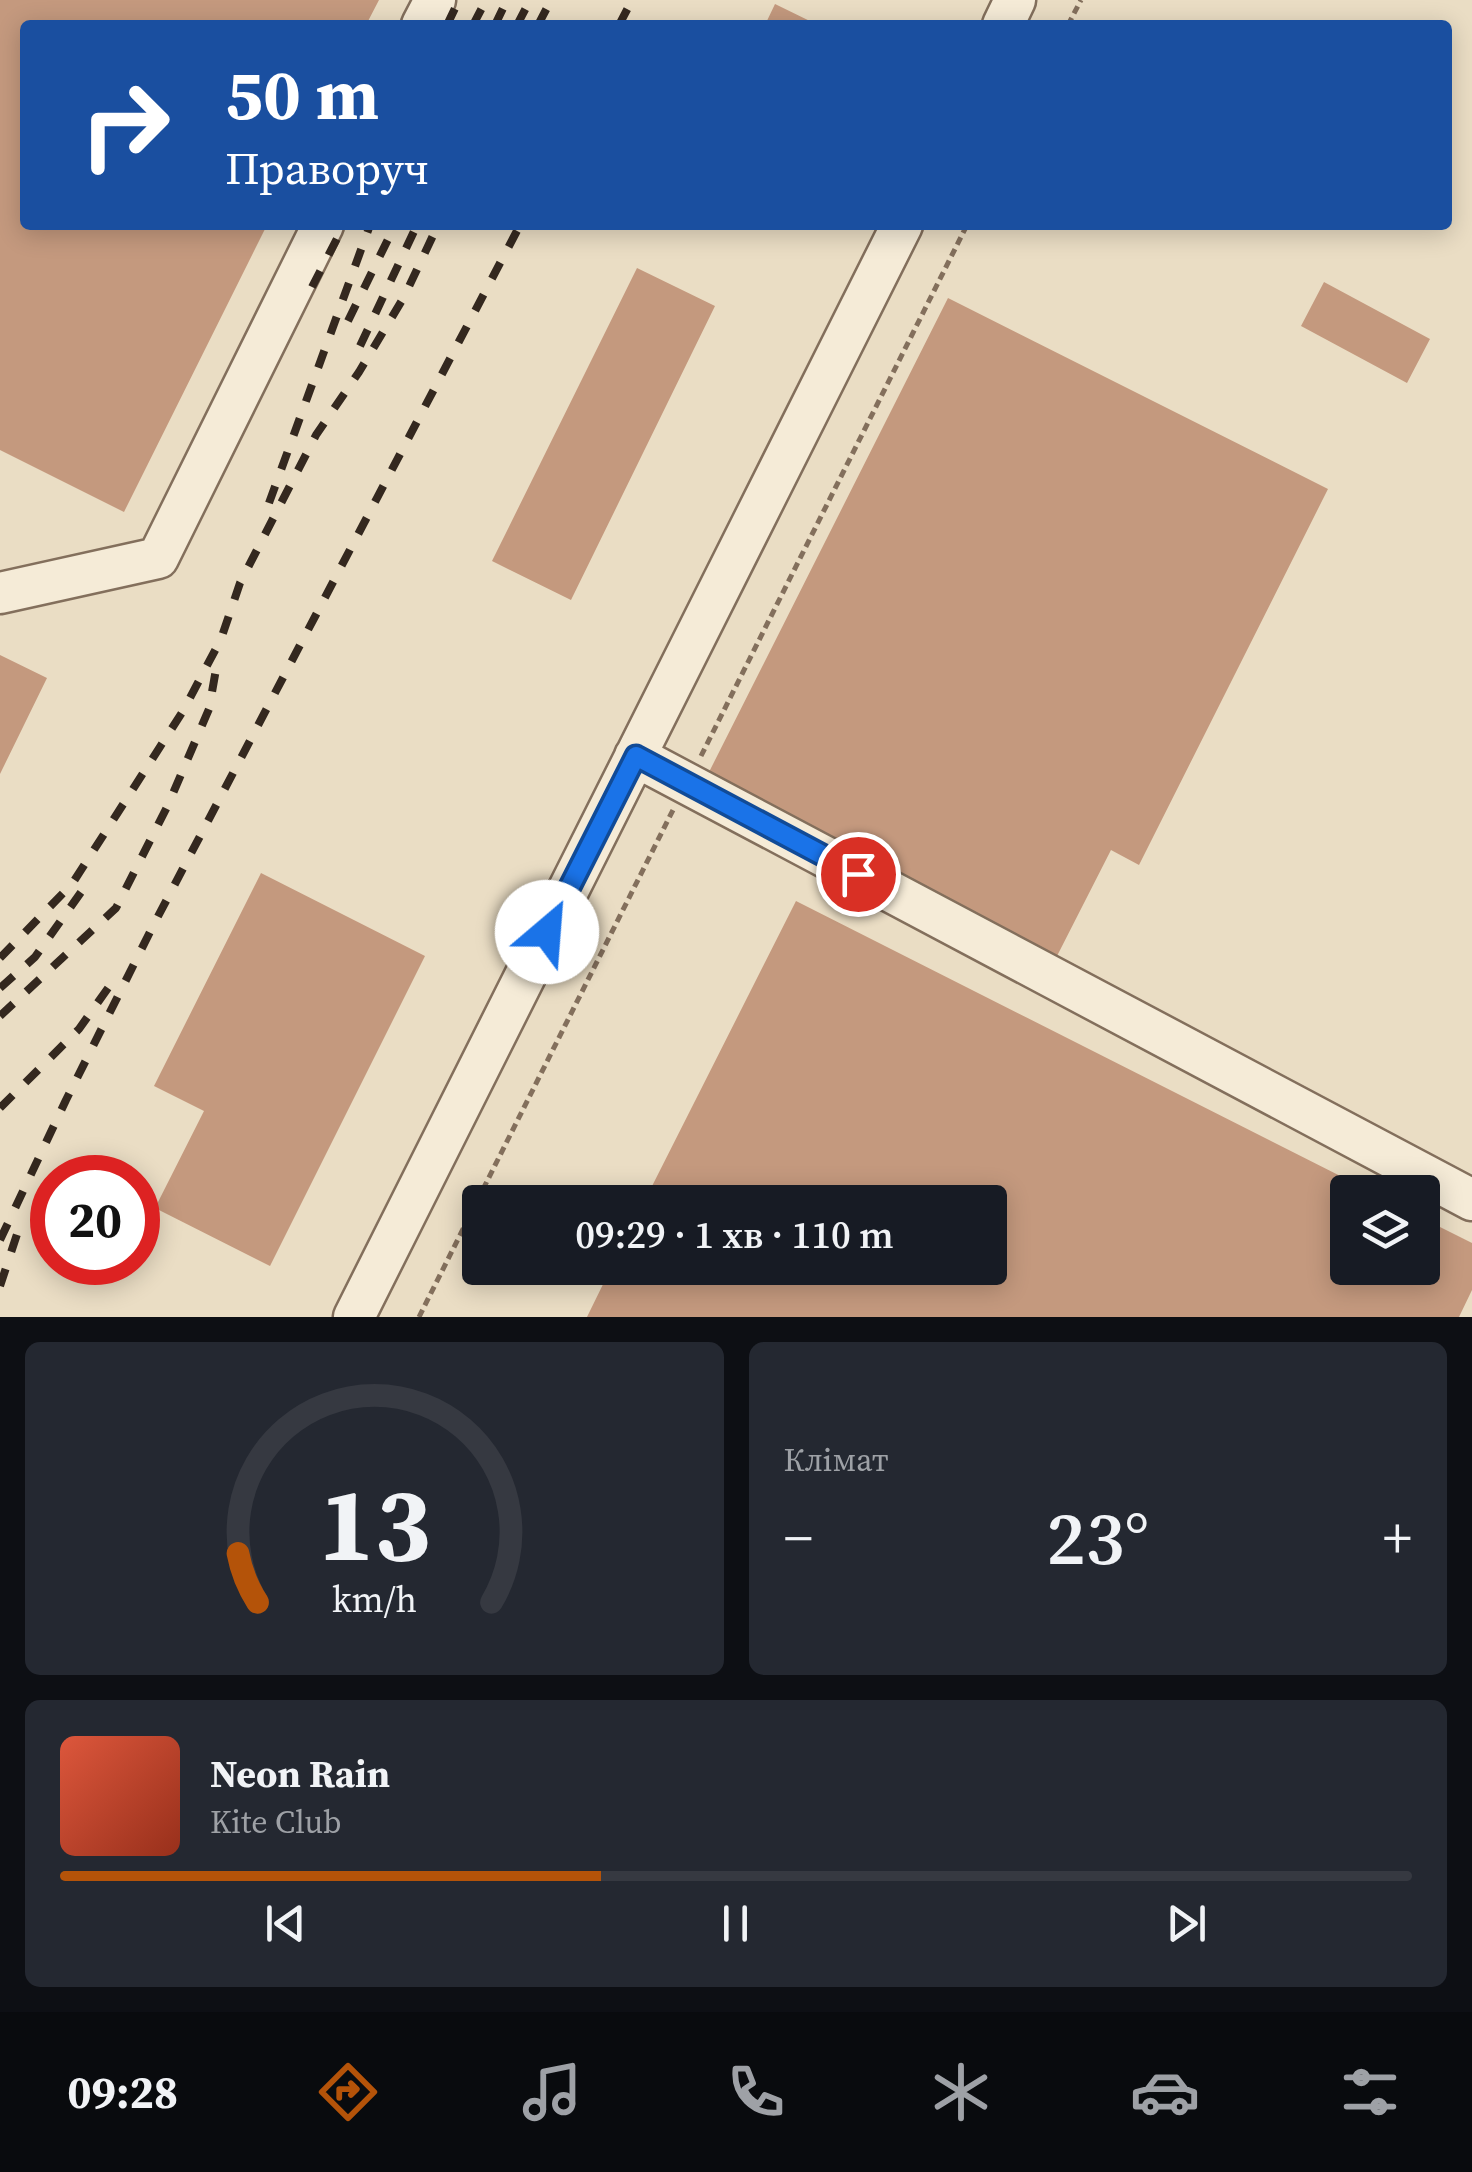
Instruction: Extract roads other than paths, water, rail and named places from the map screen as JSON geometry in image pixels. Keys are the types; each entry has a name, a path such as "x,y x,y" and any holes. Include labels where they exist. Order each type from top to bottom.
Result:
{"lane":[{"path":"0,593 158,558 321,230"},
{"path":"354,1317 899,230"},
{"path":"636,756 1472,1200"}],"railway":[{"path":"449,20 459,0"},
{"path":"476,20 486,0"},
{"path":"497,20 507,0"},
{"path":"520,20 530,0"},
{"path":"541,20 551,0"},
{"path":"622,20 632,0"},
{"path":"312,287 341,230"},
{"path":"269,503 368,230"},
{"path":"348,321 393,230"},
{"path":"360,346 415,230"},
{"path":"0,958 72,884 183,711 221,639 240,583 316,435 404,297 436,230"},
{"path":"0,1240 154,924 517,230"},
{"path":"0,1016 116,908 168,805 209,709 218,658"},
{"path":"0,988 35,957 89,881"},
{"path":"0,1108 79,1029 113,981"},
{"path":"0,1286 21,1222"}]}
